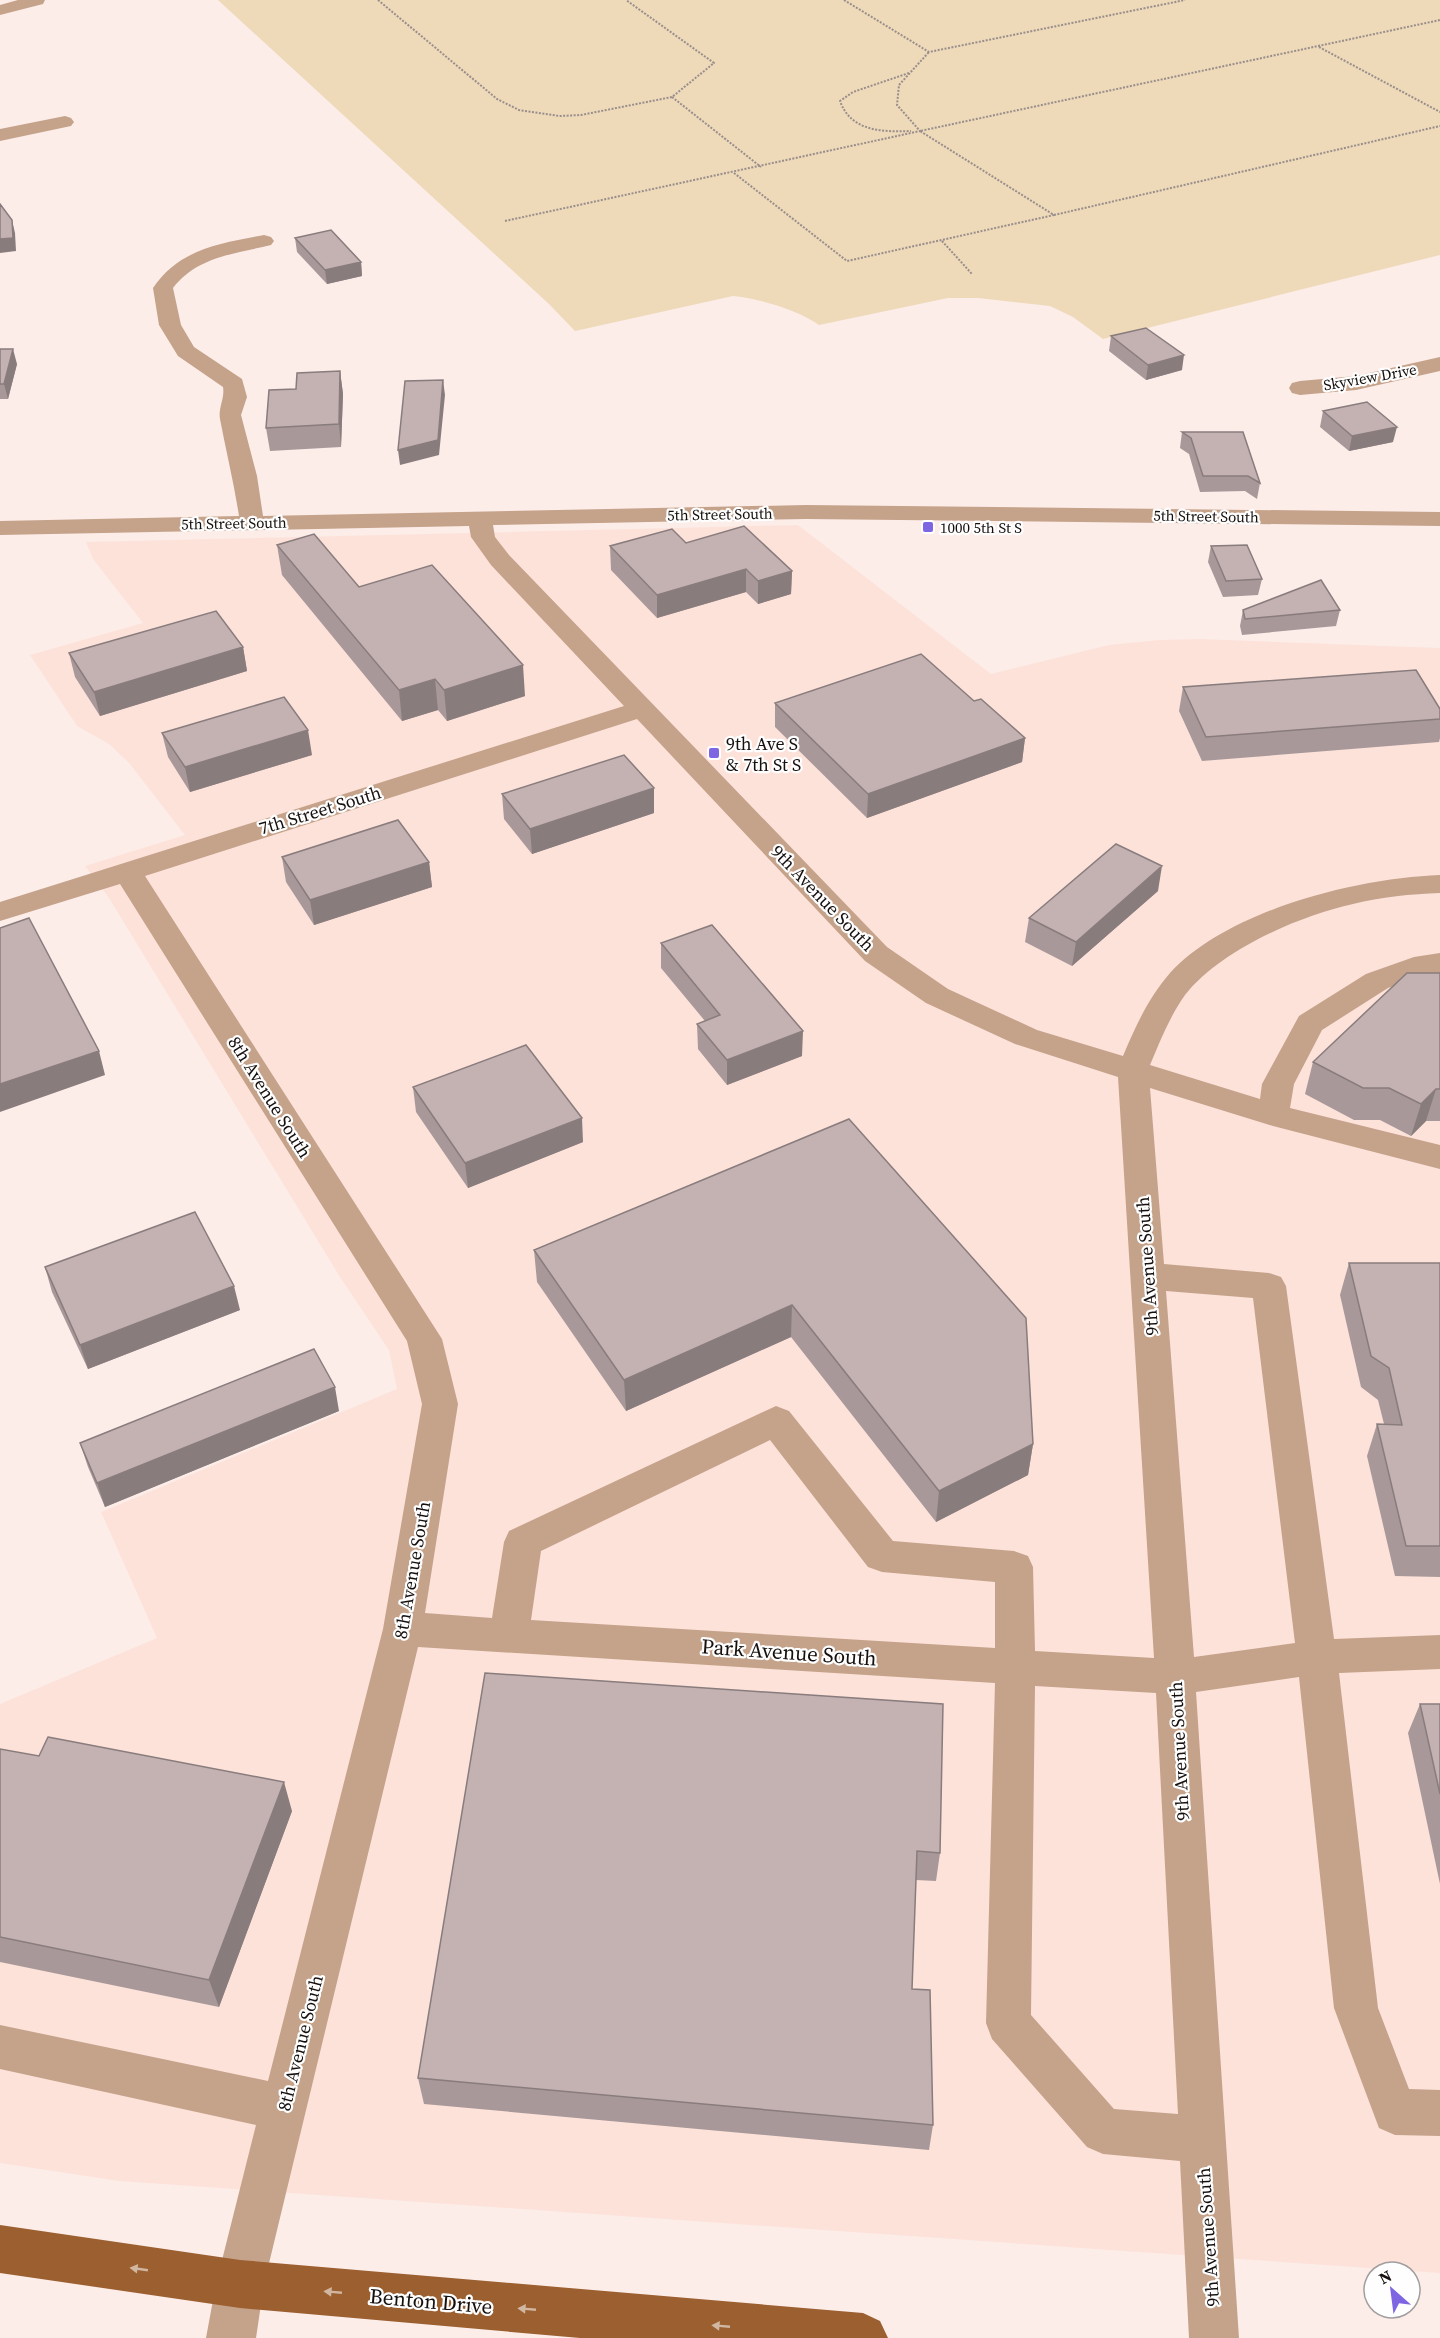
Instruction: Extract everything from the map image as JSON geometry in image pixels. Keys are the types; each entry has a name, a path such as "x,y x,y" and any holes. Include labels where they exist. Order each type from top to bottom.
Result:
{"main road":[{"name":"Benton Drive","path":"0,2248 240,2284 863,2338"}],"street":[{"path":"2,8 37,0"},
{"path":"0,135 65,122"},
{"path":"252,523 245,476 230,415 236,397 234,384 186,351 170,325 163,288 173,273 194,258 264,241"},
{"name":"Skyview Drive","path":"1300,388 1356,383 1440,364"},
{"name":"5th Street South","path":"0,528 806,512 1440,519"},
{"name":"9th Avenue South","path":"480,518 483,537 500,560 876,954 937,996 1026,1037 1133,1069 1175,1677 1214,2338"},
{"name":"7th Street South","path":"0,912 641,709"},
{"name":"8th Avenue South","path":"127,871 424,1339 440,1404 403,1629 240,2284 231,2338"},
{"path":"1440,884 1404,886 1352,894 1288,915 1228,943 1183,978 1151,1025 1133,1069 1273,1115 1440,1157"},
{"path":"1273,1115 1278,1084 1310,1023 1377,981 1425,964 1440,963"},
{"path":"1147,1276 1269,1286 1317,1657 1356,2008 1395,2112 1440,2113"},
{"path":"509,1635 523,1542 776,1421 882,1556 1014,1567 1015,1666 1008,2023 1103,2131 1202,2139"},
{"name":"Park Avenue South","path":"403,1629 1175,1677 1317,1657 1440,1652"},
{"path":"0,2047 284,2108"}],"path":[{"path":"378,0 497,99 519,110 559,116 581,115 672,97 714,63 626,0"},
{"path":"844,0 929,52"},
{"path":"1165,0 1171,3"},
{"path":"1054,215 920,130 897,105 899,85 929,52 1185,0"},
{"path":"506,221 734,173 920,130 1440,20"},
{"path":"1318,46 1440,112"},
{"path":"910,72 853,92 840,101 842,112 854,123 883,132 920,130"},
{"path":"672,97 761,167"},
{"path":"734,173 847,261 1440,126"},
{"path":"941,240 972,274"}],"shaded area":[{"path":"218,0 1440,0 1440,255 1103,339 1073,317 1050,306 978,298 948,298 819,325 800,314 778,306 733,296 575,331 549,304"},
{"path":"798,525 991,674 1109,645 1160,640 1200,639 1440,648 1440,2273 1422,2272 1422,2260 1362,2260 1362,2268 119,2181 0,2163 0,1704 157,1638 101,1512 397,1389 389,1350 340,1277 109,898 85,866 185,835 129,763 109,744 77,726 30,655 143,623 93,559 86,542"}],"building":[{"path":"0,204 12,220 13,238 0,239"},
{"path":"331,230 361,262 325,270 295,238"},
{"path":"1146,328 1184,355 1148,365 1111,336"},
{"path":"0,349 13,349 4,384 0,384"},
{"path":"340,371 339,424 266,428 269,390 296,389 297,373"},
{"path":"443,380 438,440 398,450 405,381"},
{"path":"1367,402 1397,427 1352,436 1323,411"},
{"path":"1182,432 1243,432 1260,483 1248,476 1203,476 1191,438"},
{"path":"744,526 792,571 758,581 746,569 657,595 610,546 672,529 686,543"},
{"path":"314,534 359,587 432,565 523,665 444,690 435,679 399,690 277,545"},
{"path":"1247,545 1262,579 1226,581 1211,546"},
{"path":"1321,580 1340,610 1245,619 1243,610"},
{"path":"216,611 243,647 94,692 69,653"},
{"path":"921,654 974,701 981,699 1025,738 868,794 775,703"},
{"path":"1416,670 1440,709 1440,719 1206,737 1183,687"},
{"path":"284,697 308,730 185,767 162,733"},
{"path":"624,755 654,788 530,829 502,794"},
{"path":"398,820 429,862 310,900 282,857"},
{"path":"1116,844 1162,866 1076,942 1029,918"},
{"path":"29,918 99,1051 0,1084 0,928"},
{"path":"712,925 803,1031 727,1060 697,1024 720,1015 661,943"},
{"path":"1407,973 1440,973 1440,1089 1436,1089 1421,1104 1389,1088 1363,1088 1313,1062"},
{"path":"526,1045 582,1118 465,1163 413,1087"},
{"path":"849,1119 1026,1318 1033,1444 939,1491 792,1305 624,1380 534,1250"},
{"path":"195,1212 234,1286 80,1345 45,1267"},
{"path":"1349,1263 1440,1263 1440,1546 1406,1546 1377,1424 1402,1425 1389,1368 1371,1356"},
{"path":"314,1349 335,1387 97,1483 80,1443"},
{"path":"485,1673 943,1704 940,1853 917,1851 912,1989 930,1990 933,2125 418,2078"},
{"path":"1420,1704 1440,1704 1440,1794"},
{"path":"48,1737 284,1782 209,1980 0,1937 0,1749 39,1756"}],"place":[{"name":"1000 5th St S","path":"928,527"},
{"name":"9th Ave S & 7th St S","path":"714,753"}]}
